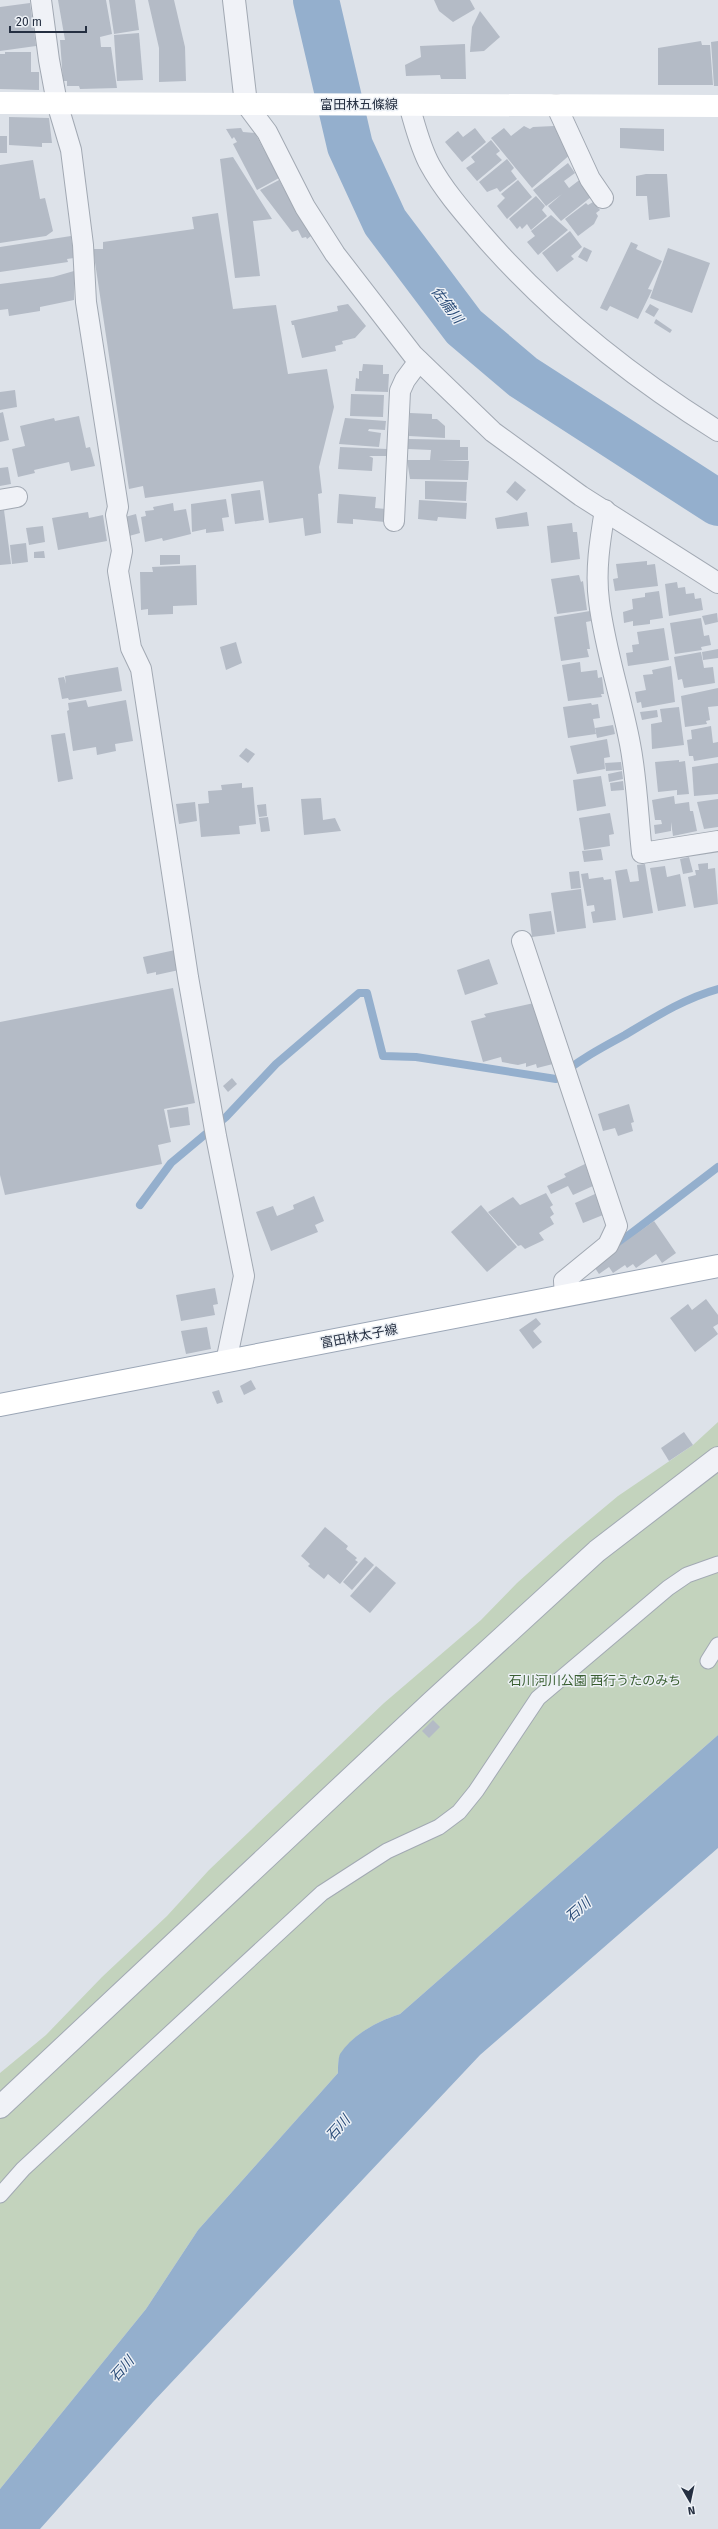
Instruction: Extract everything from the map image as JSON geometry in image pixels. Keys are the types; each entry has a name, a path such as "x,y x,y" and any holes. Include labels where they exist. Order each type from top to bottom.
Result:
{"main road":[{"name":"富田林五條線","path":"0,103 718,106"},
{"name":"富田林太子線","path":"0,1405 718,1266"}],"street":[{"path":"41,0 49,60 57,103 71,150 83,245 86,302 118,506 116,515 122,551 118,571 131,648 141,669 188,977 216,1136 244,1276 226,1362"},
{"path":"234,0 255,104 267,132 306,207 335,254 378,312 419,361 493,432 605,510 718,584"},
{"path":"404,105 430,165 465,213 500,256 539,296 614,360 718,430"},
{"path":"556,105 590,179 602,198"},
{"path":"394,521 400,391 405,380 419,361"},
{"path":"605,510 598,557 599,600 610,665 630,744 637,786 642,854 718,841"},
{"path":"522,941 617,1226 608,1245 564,1281 565,1296"},
{"path":"0,2107 425,1709 591,1557 718,1458"},
{"path":"0,2195 23,2169 322,1893 387,1851 439,1827 458,1812 476,1791 538,1698 668,1588 687,1575 718,1564"},
{"path":"708,1661 718,1645"}],"green space":[{"name":"石川河川公園 西行うたのみち","path":"718,1422 718,1735 400,2014 375,2024 352,2040 340,2056 338,2073 198,2230 146,2309 0,2489 0,2073 46,2035 102,1977 167,1916 209,1870 384,1703 481,1620 517,1583 564,1541 618,1496 693,1445"}],"water":[{"name":"石川","path":"718,1735 718,1848 480,2055 153,2402 40,2529 0,2529 0,2489 146,2309 198,2230 338,2073 339,2056 345,2047 359,2034 375,2024 400,2014"}],"building":[{"path":"58,0 106,0 112,34 100,37 101,47 111,47 117,88 80,89 79,86 67,86 67,81 63,81 60,40 65,40"},
{"path":"109,0 135,0 139,30 114,34"},
{"path":"148,0 174,0 185,47 186,81 159,82 159,48"},
{"path":"434,0 470,0 475,9 453,22 439,11"},
{"path":"30,3 36,46 0,51 0,7"},
{"path":"480,11 500,37 484,51 470,52 472,27"},
{"path":"139,33 143,80 117,81 114,35"},
{"path":"701,41 702,45 710,45 713,85 658,85 658,48"},
{"path":"718,41 718,86 714,86 711,42"},
{"path":"465,44 466,79 441,79 440,75 406,76 405,65 421,57 420,46"},
{"path":"5,52 31,52 31,72 39,72 39,90 0,89 0,54 5,54"},
{"path":"9,117 49,118 52,143 42,143 42,147 9,145"},
{"path":"524,126 530,129 533,127 554,126 567,140 572,153 532,188 491,138 504,128 511,136"},
{"path":"241,128 243,132 255,133 279,178 257,190 233,144 237,142 234,137 232,139 226,129"},
{"path":"475,128 486,142 462,162 445,142 458,131 463,137"},
{"path":"620,128 664,129 664,151 620,148"},
{"path":"0,136 7,136 7,153 0,153"},
{"path":"491,140 500,151 496,154 502,160 477,181 466,168 475,162 471,157"},
{"path":"233,157 272,219 253,221 260,276 235,278 220,159"},
{"path":"507,159 514,168 511,171 517,179 500,192 497,188 487,192 479,182"},
{"path":"33,160 40,199 45,198 53,231 46,236 0,243 0,165"},
{"path":"568,163 575,173 564,181 569,188 582,178 589,187 585,190 591,197 561,221 548,206 562,194 546,206 533,190"},
{"path":"646,174 667,174 670,217 649,220 647,196 636,196 636,176"},
{"path":"279,180 311,236 307,239 306,237 302,238 298,230 292,232 260,190"},
{"path":"518,180 532,197 507,219 497,206 505,198 501,194"},
{"path":"536,196 545,206 542,210 547,216 531,230 527,224 522,229 520,226 517,229 509,219"},
{"path":"593,202 600,210 596,213 598,216 594,224 578,236 565,219 586,203 588,205"},
{"path":"218,213 233,309 276,305 288,374 327,369 334,407 319,467 322,493 318,494 321,533 305,536 303,518 269,523 263,481 145,498 143,486 129,489 93,249 103,249 103,242 194,229 192,217"},
{"path":"551,215 568,230 538,255 527,242 535,236 531,231"},
{"path":"570,231 582,247 571,256 574,259 557,272 542,253"},
{"path":"71,236 74,258 67,259 68,262 0,272 0,247"},
{"path":"631,242 638,245 636,249 662,261 648,289 652,290 638,319 610,306 607,311 600,308"},
{"path":"584,247 592,251 587,262 578,257"},
{"path":"668,248 710,263 692,313 650,298"},
{"path":"74,271 74,300 40,307 40,311 9,316 8,309 0,310 0,284 53,277"},
{"path":"348,304 366,326 355,338 342,341 343,344 335,346 336,351 302,358 294,325 292,325 291,321 338,311 337,306"},
{"path":"650,304 659,309 654,317 645,312"},
{"path":"656,319 672,330 670,333 654,323"},
{"path":"363,364 383,365 383,374 389,374 388,392 355,391 356,378 359,379 359,371 362,371"},
{"path":"15,390 17,407 0,410 0,392"},
{"path":"351,394 384,395 383,417 350,416"},
{"path":"3,412 9,440 0,442 0,413"},
{"path":"410,413 432,414 432,419 437,419 445,426 445,438 409,436"},
{"path":"79,416 86,448 90,447 95,466 71,471 69,462 34,470 35,473 18,477 12,449 25,446 20,426 54,418 55,421"},
{"path":"345,418 386,421 385,430 369,429 368,431 381,433 379,447 339,444"},
{"path":"408,439 460,440 460,447 468,447 468,460 438,460 469,461 468,480 410,479 407,460 430,460 431,450 408,449"},
{"path":"340,447 387,449 387,456 369,456 373,458 372,471 338,469"},
{"path":"8,467 11,484 0,486 0,468"},
{"path":"425,481 467,482 466,501 425,499"},
{"path":"515,481 526,490 517,501 506,492"},
{"path":"260,490 264,520 235,524 231,494"},
{"path":"339,494 376,497 375,508 386,509 385,522 353,519 353,524 337,523"},
{"path":"226,499 229,517 222,518 224,531 206,533 206,529 192,532 191,504"},
{"path":"419,500 467,503 466,519 438,517 437,521 418,519"},
{"path":"173,503 174,511 186,509 191,534 163,541 162,538 145,542 141,517 146,516 145,511 154,510 153,507"},
{"path":"4,510 11,564 0,565 0,511"},
{"path":"88,512 89,518 103,515 107,541 58,550 52,518"},
{"path":"527,512 529,526 497,529 495,518"},
{"path":"136,514 140,533 129,536 125,517"},
{"path":"572,523 573,532 577,532 580,559 551,563 547,526"},
{"path":"43,526 45,542 29,545 26,528"},
{"path":"26,543 28,562 12,564 10,545"},
{"path":"44,551 45,558 34,558 34,552"},
{"path":"160,555 180,555 180,564 160,565"},
{"path":"647,561 647,565 655,564 658,586 615,591 613,579 618,578 616,564"},
{"path":"196,565 197,605 173,606 173,614 148,615 148,609 141,610 140,572 153,572 152,567"},
{"path":"579,575 581,582 583,581 587,610 557,614 551,579"},
{"path":"677,582 678,588 685,587 686,594 694,593 695,599 701,598 703,610 669,616 665,584"},
{"path":"659,591 663,618 650,620 650,624 633,626 633,621 624,623 623,612 633,609 632,599 645,597 645,593"},
{"path":"590,611 591,621 586,622 590,649 587,649 589,657 561,661 554,617"},
{"path":"717,613 718,622 705,625 702,616"},
{"path":"701,618 704,636 709,635 711,645 701,647 702,650 675,654 670,623"},
{"path":"664,628 669,660 628,666 626,653 633,652 632,645 639,644 637,632"},
{"path":"236,642 242,663 226,670 220,647"},
{"path":"718,649 718,658 703,660 702,652"},
{"path":"701,652 704,668 713,667 715,683 684,688 682,679 678,680 674,657"},
{"path":"580,662 581,672 597,670 598,678 602,677 604,694 601,694 602,697 568,701 562,665"},
{"path":"671,666 675,702 642,708 641,702 637,703 635,692 646,690 643,675 653,674 652,670"},
{"path":"118,667 122,691 69,700 68,698 62,699 58,678 64,677 66,684 65,676"},
{"path":"718,688 718,706 708,707 710,720 706,721 707,724 685,727 681,696"},
{"path":"86,700 88,707 126,700 133,741 115,744 116,751 97,755 96,747 73,751 67,711 69,710 68,703"},
{"path":"591,703 592,705 598,704 600,718 593,719 596,734 568,738 563,707"},
{"path":"679,707 684,745 652,749 651,724 662,722 660,709"},
{"path":"657,710 658,717 642,720 640,712"},
{"path":"613,725 615,734 597,738 595,728"},
{"path":"711,726 713,743 718,742 718,757 694,761 693,756 689,756 687,740 692,739 691,730"},
{"path":"65,733 73,779 58,782 51,735"},
{"path":"607,739 610,757 604,758 605,769 577,774 570,746"},
{"path":"246,748 255,754 248,763 239,756"},
{"path":"679,760 679,762 685,761 689,794 677,795 677,790 658,792 655,762"},
{"path":"621,762 622,770 606,771 605,763"},
{"path":"718,763 718,794 694,796 692,767"},
{"path":"622,771 623,779 609,782 608,774"},
{"path":"601,776 606,806 577,811 573,780"},
{"path":"623,781 624,790 611,791 610,783"},
{"path":"242,783 242,788 253,787 256,824 239,826 240,834 201,837 198,804 209,803 208,791 222,790 221,785"},
{"path":"674,796 675,804 689,802 690,811 693,811 697,831 673,836 671,822 671,831 655,834 654,825 662,824 661,820 655,820 652,800"},
{"path":"321,798 323,820 335,818 341,831 304,835 301,799"},
{"path":"718,799 718,827 704,829 697,802"},
{"path":"195,802 197,821 179,824 176,804"},
{"path":"266,804 267,816 259,817 257,805"},
{"path":"610,813 614,834 609,835 610,846 584,850 579,818"},
{"path":"268,817 270,831 261,832 259,818"},
{"path":"601,849 603,860 584,862 582,851"},
{"path":"689,857 693,872 683,874 680,859"},
{"path":"708,863 708,869 715,868 718,904 694,908 688,877 696,875 695,870 699,870 698,864"},
{"path":"645,864 653,913 623,918 615,871 627,869 630,882 639,881 637,865"},
{"path":"665,866 667,877 680,874 686,906 658,911 650,868"},
{"path":"579,871 581,888 571,889 569,872"},
{"path":"588,873 589,879 603,877 604,880 611,879 616,920 593,923 591,912 595,911 594,905 587,906 581,874"},
{"path":"581,889 586,928 557,932 551,893"},
{"path":"551,911 555,934 532,937 529,914"},
{"path":"175,950 179,970 156,975 156,972 147,974 143,957"},
{"path":"489,959 498,984 465,995 457,970"},
{"path":"173,988 195,1103 164,1109 171,1142 158,1145 162,1164 5,1195 0,1175 0,1022"},
{"path":"534,1003 553,1064 537,1068 536,1064 526,1067 526,1063 518,1065 502,1062 501,1057 483,1062 471,1021 486,1017 484,1014"},
{"path":"232,1078 237,1084 228,1092 223,1086"},
{"path":"629,1104 634,1122 631,1123 633,1131 618,1136 615,1128 603,1131 598,1114"},
{"path":"188,1107 190,1125 170,1128 167,1110"},
{"path":"585,1164 593,1186 573,1195 568,1186 551,1194 547,1186 566,1177 564,1174"},
{"path":"546,1193 553,1205 550,1207 554,1214 550,1217 554,1224 539,1233 544,1240 525,1249 521,1245 518,1246 488,1212 513,1197 520,1205"},
{"path":"595,1194 603,1215 583,1223 575,1203"},
{"path":"314,1196 324,1221 315,1225 318,1232 271,1251 256,1212 273,1206 277,1216 294,1209 293,1205"},
{"path":"481,1205 517,1247 487,1272 451,1232"},
{"path":"654,1221 676,1253 662,1263 656,1254 636,1268 633,1264 627,1268 625,1265 613,1273 609,1267 599,1274 593,1265"},
{"path":"215,1288 218,1304 213,1305 215,1315 181,1321 176,1295"},
{"path":"706,1299 718,1315 718,1324 713,1327 718,1334 695,1352 670,1318 688,1304 692,1310"},
{"path":"536,1318 541,1324 533,1331 542,1342 533,1349 519,1330"},
{"path":"207,1327 211,1349 186,1354 181,1331"},
{"path":"251,1380 256,1389 244,1395 240,1386"},
{"path":"219,1390 223,1402 217,1404 212,1392"},
{"path":"684,1432 693,1445 669,1461 661,1448"},
{"path":"325,1527 348,1546 346,1549 357,1558 355,1560 358,1562 340,1584 328,1574 324,1579 308,1566 310,1564 301,1556"},
{"path":"365,1557 374,1565 352,1590 343,1582"},
{"path":"376,1566 396,1583 370,1613 350,1596"},
{"path":"433,1720 440,1727 429,1738 422,1731"}],"waterway":[{"name":"佐備川","path":"316,0 350,146 385,222 464,327 523,377 718,503"},
{"path":"140,1205 171,1163 226,1117 276,1064 359,993 367,993 383,1056 416,1057 556,1079 589,1055 659,1015 694,997 718,989"},
{"path":"612,1248 718,1167"}]}
